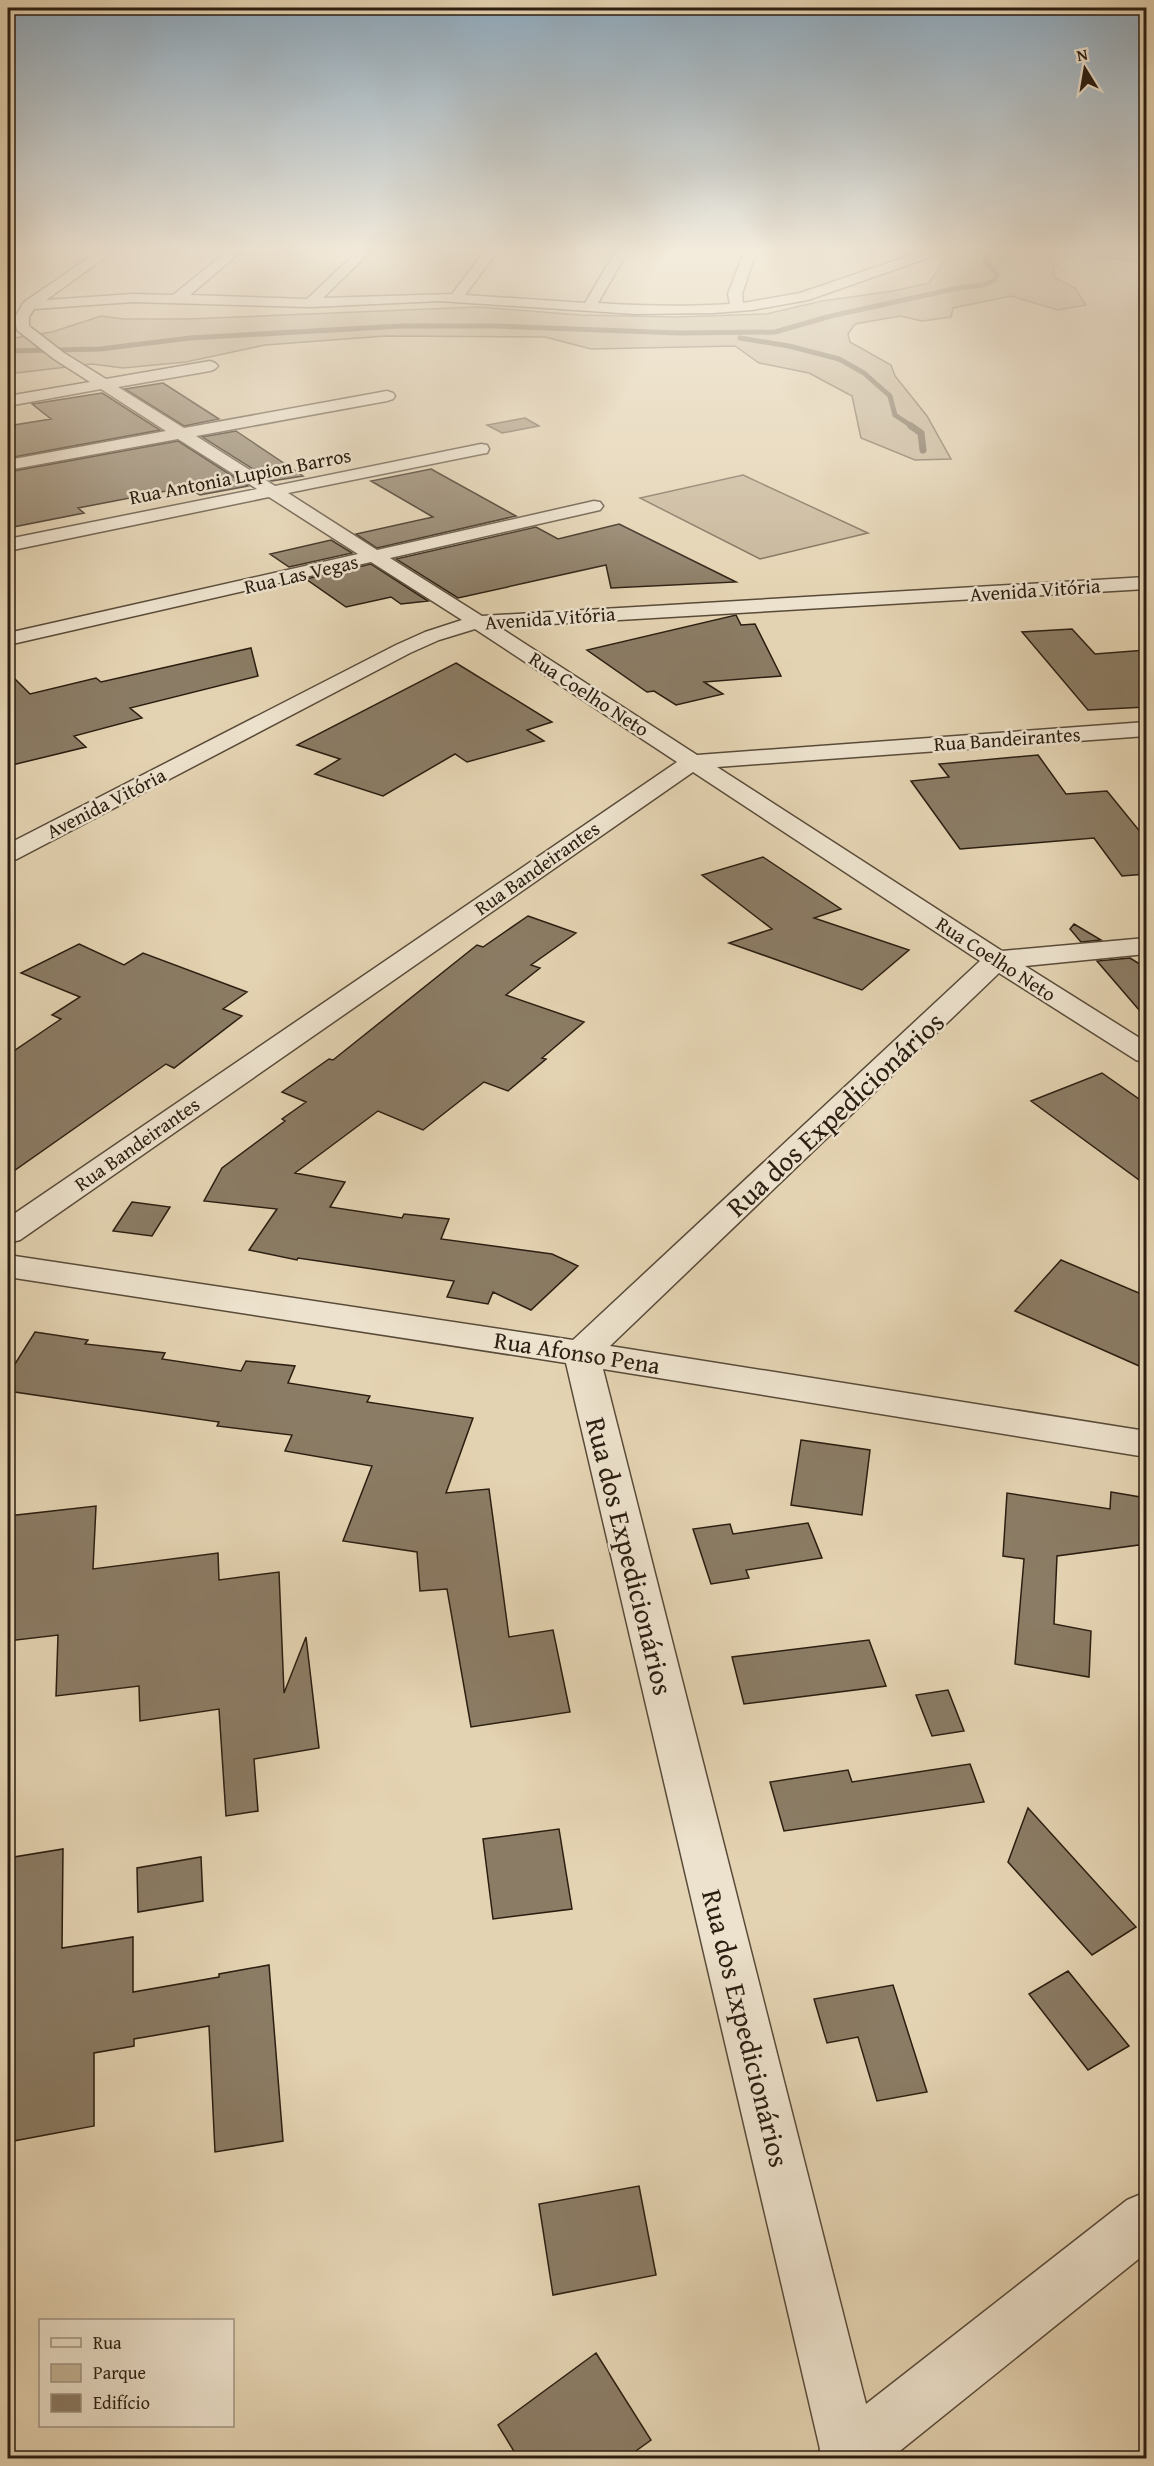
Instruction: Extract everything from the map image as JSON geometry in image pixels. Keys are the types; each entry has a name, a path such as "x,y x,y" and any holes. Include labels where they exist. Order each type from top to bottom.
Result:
{"street":[{"name":"Rua Coelho Neto","path":"72,364 271,493 478,622 997,960 1146,1054"},
{"path":"8,401 210,366"},
{"path":"8,465 387,396"},
{"name":"Rua Antonia Lupion Barros","path":"8,545 481,449"},
{"name":"Rua Las Vegas","path":"8,639 594,506"},
{"name":"Avenida Vitória","path":"8,854 403,649 432,636 478,622 1146,583"},
{"name":"Rua Bandeirantes","path":"8,1233 692,762 1146,729"},
{"path":"997,960 1146,946"},
{"name":"Rua dos Expedicionários","path":"850,2457 581,1353 997,960"},
{"name":"Rua Afonso Pena","path":"8,1266 581,1353 1146,1444"},
{"path":"850,2457 1146,2219"}],"green space":[{"path":"8,364 91,364 8,374"},
{"path":"93,364 164,364 123,368"},
{"path":"764,364 891,365 895,376 927,416 951,459 915,460 861,438 852,396 809,373"},
{"path":"743,475 868,533 760,559 640,498"}],"shaded area":[{"path":"525,418 539,426 502,433 487,425"}],"building":[{"path":"163,383 219,419 184,426 125,389"},
{"path":"102,393 160,430 8,458 8,426 51,419 32,404"},
{"path":"236,431 303,476 272,481 202,437"},
{"path":"178,441 248,486 200,495 187,487 78,508 84,513 8,528 8,472"},
{"path":"431,469 516,516 377,548 356,534 433,517 371,481"},
{"path":"619,524 736,582 611,588 606,565 458,598 396,559 536,527 558,539"},
{"path":"331,540 352,553 289,567 270,554"},
{"path":"371,564 428,601 401,604 391,597 346,607 306,579"},
{"path":"736,615 741,625 755,624 781,676 704,682 723,694 676,705 654,691 647,692 587,650"},
{"path":"1072,629 1095,654 1146,650 1146,707 1088,710 1022,632"},
{"path":"251,648 258,676 130,708 142,718 74,736 86,747 8,766 8,672 30,694 96,678 101,682"},
{"path":"456,663 552,722 527,730 544,741 467,762 455,754 383,796 315,774 340,759 297,745"},
{"path":"1038,755 1066,794 1107,791 1146,839 1146,874 1122,876 1094,838 960,849 911,781 949,777 939,764"},
{"path":"763,857 841,909 814,918 909,950 862,990 729,943 772,929 702,875"},
{"path":"528,916 576,933 531,965 540,968 506,995 584,1022 542,1058 546,1059 508,1091 484,1082 423,1130 378,1111 295,1173 345,1182 330,1207 402,1218 404,1214 449,1219 441,1239 552,1254 578,1266 531,1310 493,1292 488,1304 447,1297 454,1281 298,1258 297,1260 249,1250 277,1209 204,1201 222,1168 285,1121 282,1119 306,1102 282,1092 329,1059 333,1060 477,945 483,947"},
{"path":"1074,924 1101,940 1081,942 1070,929"},
{"path":"79,944 124,965 143,953 247,992 223,1009 242,1016 174,1068 166,1064 8,1175 8,1055 61,1019 52,1015 80,997 21,973"},
{"path":"1130,958 1146,968 1146,1018 1097,961"},
{"path":"1102,1073 1146,1104 1146,1185 1031,1101"},
{"path":"132,1202 170,1207 152,1236 113,1231"},
{"path":"1061,1260 1146,1296 1146,1369 1015,1311"},
{"path":"35,1332 88,1340 85,1344 165,1353 162,1359 241,1371 246,1361 295,1366 288,1383 370,1396 367,1402 473,1418 446,1493 489,1489 509,1637 553,1630 570,1712 471,1727 447,1589 420,1591 417,1552 343,1541 372,1466 285,1451 292,1435 217,1426 219,1422 8,1391 8,1375"},
{"path":"801,1440 870,1450 862,1515 791,1505"},
{"path":"1111,1492 1146,1498 1146,1544 1057,1556 1054,1624 1091,1631 1089,1677 1015,1664 1024,1559 1003,1556 1007,1493 1110,1509"},
{"path":"96,1506 93,1569 218,1553 219,1580 279,1572 284,1693 306,1637 319,1748 254,1759 258,1811 226,1816 219,1709 140,1721 139,1686 56,1696 58,1635 8,1641 8,1516"},
{"path":"808,1523 822,1558 746,1570 749,1578 711,1584 693,1529 730,1524 733,1534"},
{"path":"869,1640 886,1686 744,1704 732,1657"},
{"path":"948,1690 964,1731 932,1736 916,1695"},
{"path":"970,1764 984,1802 784,1831 770,1782 848,1770 852,1782"},
{"path":"1028,1808 1136,1927 1092,1955 1008,1862"},
{"path":"559,1829 572,1909 493,1919 483,1839"},
{"path":"63,1849 62,1948 133,1937 133,1992 219,1977 219,1974 269,1965 283,2141 215,2152 209,2026 134,2039 134,2046 94,2053 94,2126 8,2142 8,1858"},
{"path":"201,1857 203,1901 138,1912 137,1868"},
{"path":"1068,1971 1129,2046 1088,2070 1029,1994"},
{"path":"893,1985 927,2092 877,2101 858,2037 827,2043 814,1999"},
{"path":"639,2186 656,2275 553,2295 539,2204"},
{"path":"596,2353 651,2440 626,2458 518,2458 498,2425"}],"waterway":[{"path":"848,364 864,373 890,396 895,415 913,427"},
{"path":"911,426 921,433 923,450"}]}
